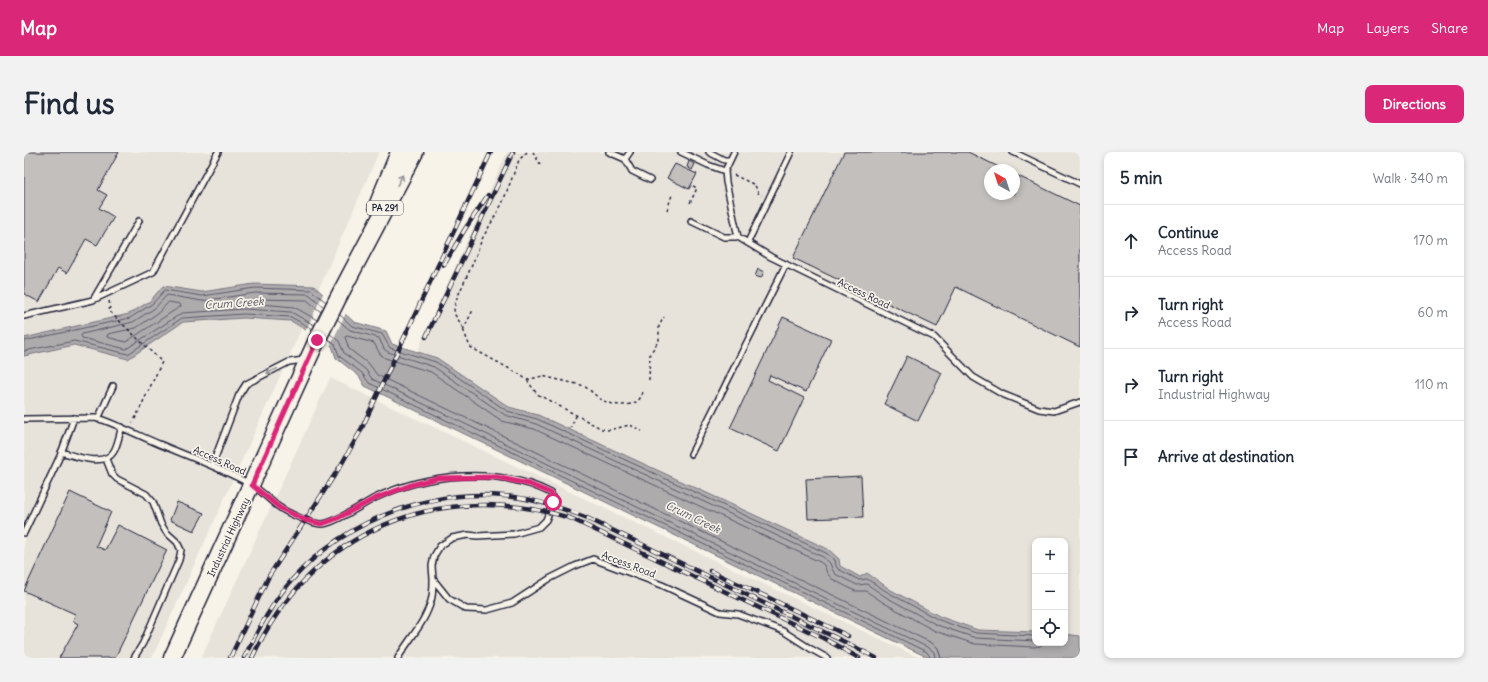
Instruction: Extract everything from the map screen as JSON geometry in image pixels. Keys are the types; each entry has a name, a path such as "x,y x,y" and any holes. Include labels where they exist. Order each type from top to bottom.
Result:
{"main road":[{"name":"Industrial Highway","path":"356,264 388,175 399,152"},
{"name":"Industrial Highway","path":"172,658 317,340 415,152"}],"lane":[{"path":"24,316 94,300 108,295 154,272 218,152"},
{"path":"609,152 625,159 632,170 650,180"},
{"path":"625,159 630,152"},
{"path":"681,152 708,165 725,171"},
{"path":"709,152 724,160 730,160"},
{"path":"734,152 725,171 738,237"},
{"path":"748,242 791,152"},
{"path":"1013,152 1080,184"},
{"path":"94,300 139,221"},
{"name":"Access Road","path":"691,221 724,237 738,237 786,264 934,337 973,377 1002,394 1039,409 1054,411 1080,402"},
{"path":"691,454 786,264"},
{"path":"212,466 239,395 246,384 289,362 309,359"},
{"path":"98,419 113,386"},
{"path":"24,533 61,452 74,418"},
{"name":"Access Road","path":"24,419 98,419 122,427 252,485 280,508 305,520 322,524 336,519 376,498 411,485 437,478 496,477 529,484 551,493 553,502 546,520 539,527 514,534 468,535 452,538 440,546 434,556 432,566 432,600 425,619 398,658"},
{"path":"61,452 88,460 106,459 114,452 122,427"},
{"path":"106,459 112,474 117,479 146,494 152,502 161,524 166,532 177,542 181,550 179,560 143,643 134,658"},
{"name":"Access Road","path":"433,579 449,599 458,605 466,609 487,610 512,603 549,579 593,559 662,585 720,612 738,614 783,630 827,658"}],"path":[{"path":"527,152 519,160 502,204 482,239 474,263 456,300 454,309 455,315 470,347 519,374 537,394 602,429 609,430 630,425 642,431"},
{"path":"533,152 540,164"},
{"path":"734,175 755,185 758,193 763,196"},
{"path":"690,204 697,188 693,186"},
{"path":"666,210 672,195"},
{"path":"108,295 110,306 109,311 162,362 133,424"},
{"path":"463,330 473,310"},
{"path":"649,380 650,354 659,340 659,326 664,317"},
{"path":"526,380 542,376 581,385 586,387 601,399 619,404 637,402 643,392"},
{"path":"570,430 576,416"}],"shaded area":[{"path":"24,152 379,152 292,350 152,658 24,658"},
{"path":"507,152 1080,152 1080,636 1068,634 1068,538 1032,538 1032,632 978,630 941,617 891,590 867,573 860,577 840,566 839,559 828,549 538,415 509,407 437,358 417,352"},
{"path":"330,378 920,658 201,658"}],"water":[{"name":"Crum Creek","path":"254,284 314,286 354,322 386,331 392,344 437,358 509,407 538,415 828,549 839,559 840,566 860,577 867,573 891,590 941,617 978,630 1032,632 1032,646 1068,646 1068,634 1080,636 1080,658 929,658 365,386 359,376 336,358 332,346 291,321 244,318 183,322 128,359 74,345 24,356 24,338 129,314 150,301 163,286 202,292"}],"pier":[{"path":"324,292 346,313 330,346 305,332"}],"building":[{"path":"24,152 119,152 98,190 107,195 99,208 114,217 97,245 86,239 67,273 58,268 39,302 24,294"},
{"path":"844,152 968,152 993,164 984,164 984,200 1020,200 1020,177 1080,206 1080,347 956,287 937,327 793,258"},
{"path":"689,161 695,164 692,170 687,167"},
{"path":"675,164 697,174 689,189 667,178"},
{"path":"758,269 764,272 761,278 755,276"},
{"path":"783,317 831,339 806,392 770,375 768,380 804,398 779,451 730,428"},
{"path":"907,356 942,373 918,421 884,404"},
{"path":"861,476 863,517 808,519 806,479"},
{"path":"70,492 111,512 96,546 105,550 118,525 167,550 115,658 59,658 78,624 73,621 75,614 24,591"},
{"path":"177,502 204,513 194,531 170,520"}],"railway":[{"path":"230,658 269,576 341,465 360,432 491,152"},
{"path":"426,337 513,152"},
{"path":"444,265 465,229 488,195"},
{"path":"244,658 252,641 282,592 303,569 326,548 353,531 381,517 410,506 441,499 472,495 504,496 525,499 555,506 585,517 876,658"},
{"path":"252,658 277,614 308,577 343,547 383,525 426,511 472,505 521,507 570,518 823,638 859,658"},
{"path":"710,571 848,636"}],"route":[{"path":"317,340 252,485 280,508 305,520 322,524 336,519 376,498 411,485 437,478 477,477 496,477 529,484 551,493 553,502"}]}
